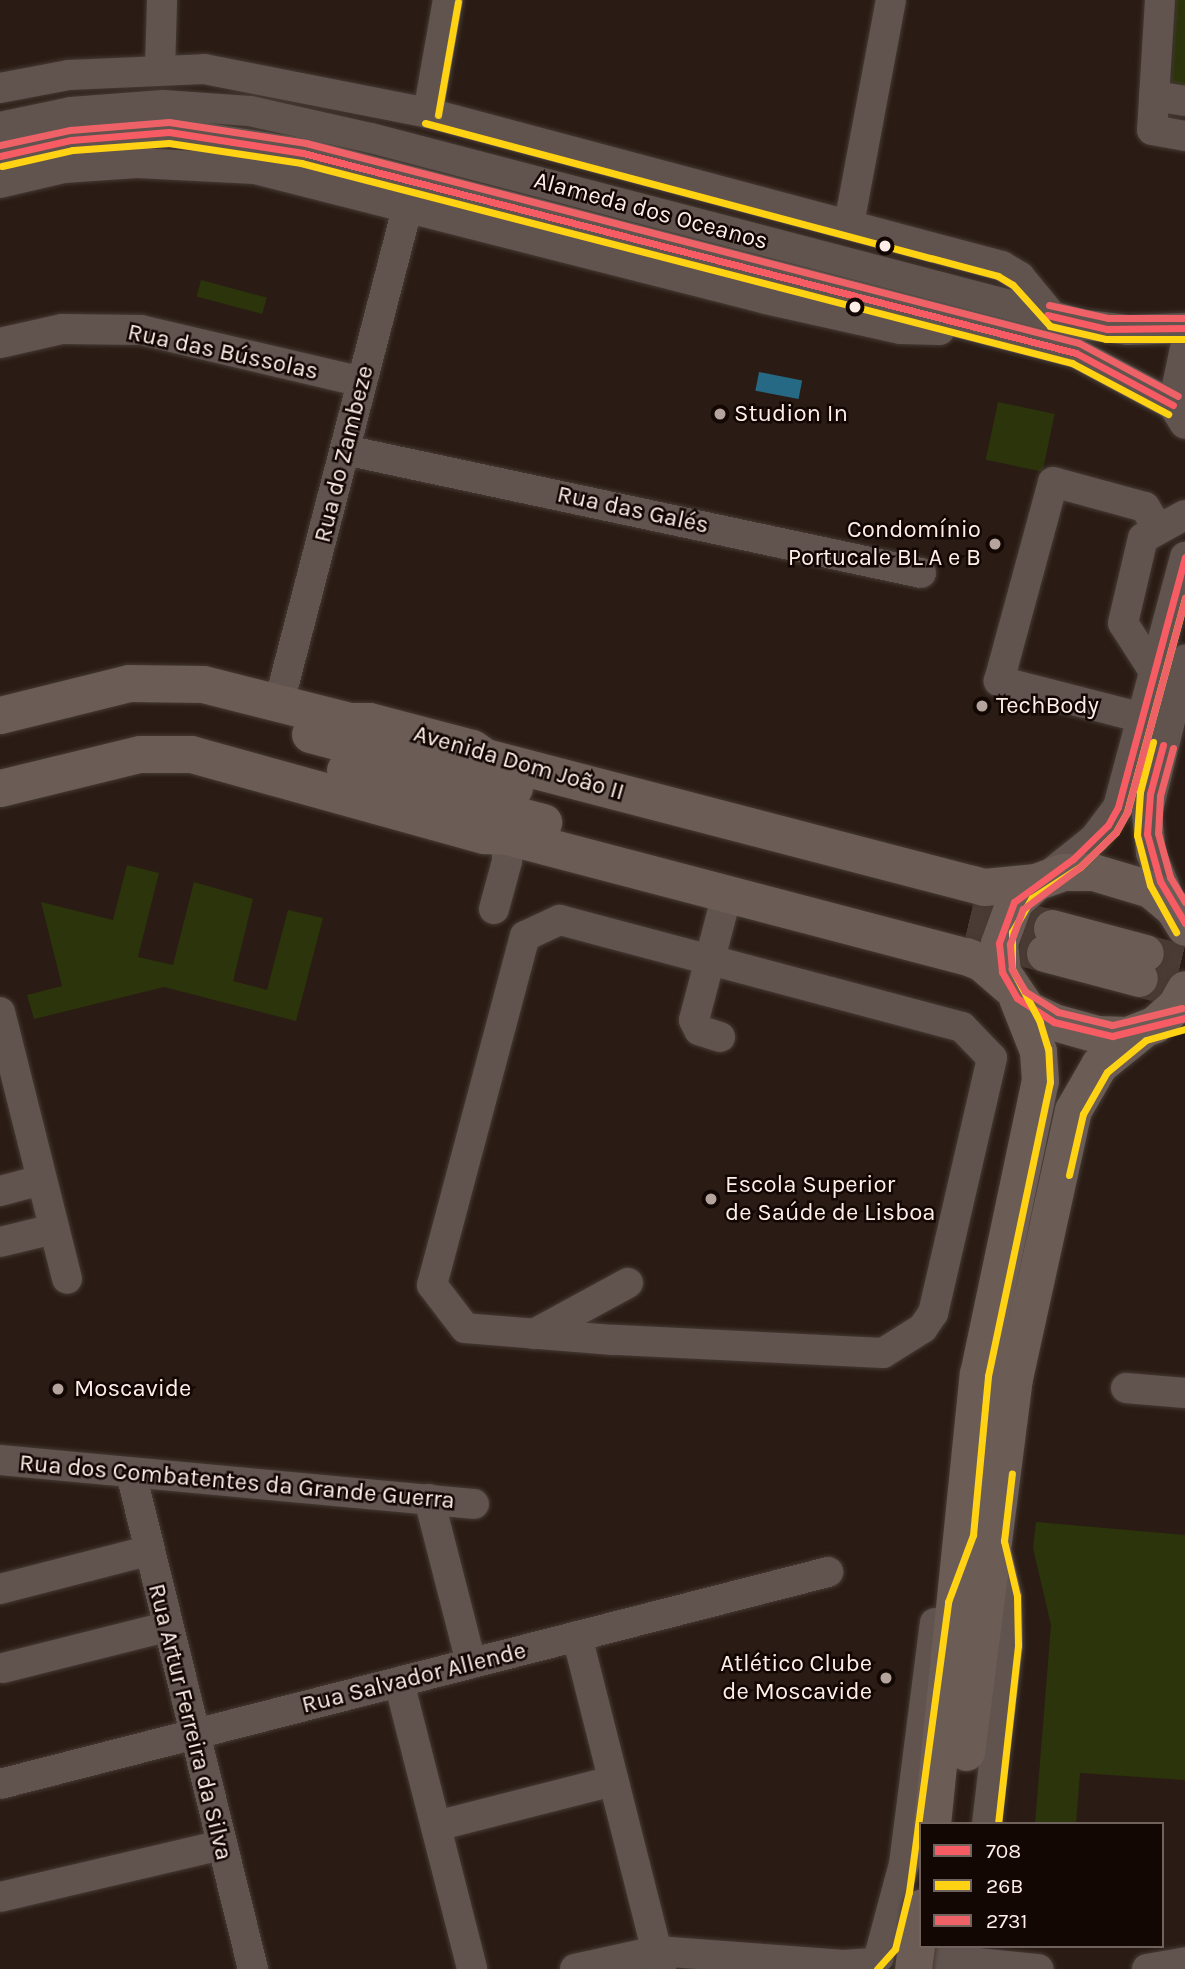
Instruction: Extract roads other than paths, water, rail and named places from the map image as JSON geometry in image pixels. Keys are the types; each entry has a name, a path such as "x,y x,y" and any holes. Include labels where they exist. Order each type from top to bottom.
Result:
{"main road":[{"name":"Avenida Dom João II","path":"0,715 148,681 203,684 349,721 411,732 472,748 485,757 984,887 1042,879 1078,870 1136,884 1181,919"},
{"name":"Avenida Dom João II","path":"0,738 116,709 166,703 200,706 370,750 969,920 483,806 181,730 137,731 0,765"},
{"path":"349,721 370,750"},
{"path":"0,788 140,754 179,752 374,801 387,809 505,842 727,894 966,956 981,962 1040,1017 1065,1025 1112,1036 1160,1025"},
{"path":"483,806 505,842"},
{"path":"978,1538 978,1374 1040,1081 1038,1051 999,958 1001,929 1014,902 1042,879"},
{"path":"1049,941 1142,965"},
{"path":"956,1822 955,1744 978,1538 1073,1110 1099,1065 1160,1025 1185,989"},
{"path":"933,1822 955,1744"}],"street":[{"path":"160,69 162,0"},
{"path":"428,113 448,0"},
{"path":"849,224 891,0"},
{"path":"1160,0 1152,130 1185,136"},
{"name":"Alameda dos Oceanos","path":"0,88 37,81 160,69 204,69 428,113 922,243 1011,271 1052,316"},
{"path":"37,81 125,121"},
{"path":"250,111 298,86"},
{"path":"1154,96 1185,101"},
{"name":"Alameda dos Oceanos","path":"0,156 125,121 163,105 250,111 1107,329 1185,328"},
{"name":"Alameda dos Oceanos","path":"0,127 71,112 358,165 1076,353 1111,368 1180,421"},
{"name":"Alameda dos Oceanos","path":"64,168 125,121"},
{"name":"Alameda dos Oceanos","path":"238,142 307,179"},
{"name":"Alameda dos Oceanos","path":"0,183 64,168 190,164 255,169 307,179 900,329 974,327"},
{"name":"Rua do Zambeze","path":"278,703 408,205"},
{"path":"853,264 922,243"},
{"name":"Rua das Bússolas","path":"0,343 62,329 141,330 362,382"},
{"path":"1180,421 1185,348"},
{"name":"Rua das Galés","path":"345,450 921,573"},
{"path":"1143,718 999,681 1053,482 1145,507 1152,519"},
{"path":"1178,678 1122,623 1143,538 1185,515"},
{"path":"1181,919 1151,853 1147,814 1178,678 1185,557"},
{"path":"1042,879 1108,825 1125,787 1143,718 1178,678"},
{"path":"488,908 507,861 505,842"},
{"path":"720,1037 699,1030 694,1020 727,894"},
{"path":"560,920 710,959 962,1027 992,1058 933,1313 923,1328 883,1353 613,1340 465,1328 432,1284 525,936 560,920"},
{"path":"0,1012 67,1279"},
{"path":"0,1191 42,1180"},
{"path":"0,1242 54,1229"},
{"path":"534,1334 617,1289 613,1340"},
{"path":"1126,1388 1185,1393"},
{"name":"Rua dos Combatentes da Grande Guerra","path":"0,1460 474,1504"},
{"name":"Rua Artur Ferreira da Silva","path":"131,1473 166,1627 253,1969"},
{"path":"429,1499 471,1663"},
{"path":"978,1538 1007,1597 1009,1645 987,1822"},
{"path":"870,1963 904,1864 938,1599 978,1538"},
{"path":"0,1589 148,1551"},
{"name":"Rua Salvador Allende","path":"0,1784 828,1572"},
{"path":"3,1668 166,1627"},
{"path":"577,1636 659,1960"},
{"path":"399,1682 472,1969"},
{"path":"436,1826 613,1781"},
{"path":"0,1897 222,1845"},
{"path":"575,1969 659,1960 843,1965 870,1963 905,1949 948,1961 1017,1961"},
{"path":"1147,1969 1185,1962"}],"water":[{"path":"759,372 802,380 799,399 755,391"}],"tunnel":[{"path":"972,908 1052,928"},
{"path":"966,933 1045,953"},
{"path":"1145,953 1185,963"},
{"path":"1139,978 1185,990"}],"place":[{"name":"Studion In","path":"720,414"},
{"name":"Condomínio Portucale BL A e B","path":"995,544"},
{"name":"TechBody","path":"982,706"},
{"name":"Escola Superior de Saúde de Lisboa","path":"711,1199"},
{"name":"Moscavide","path":"58,1389"},
{"name":"Atlético Clube de Moscavide","path":"886,1678"}]}
